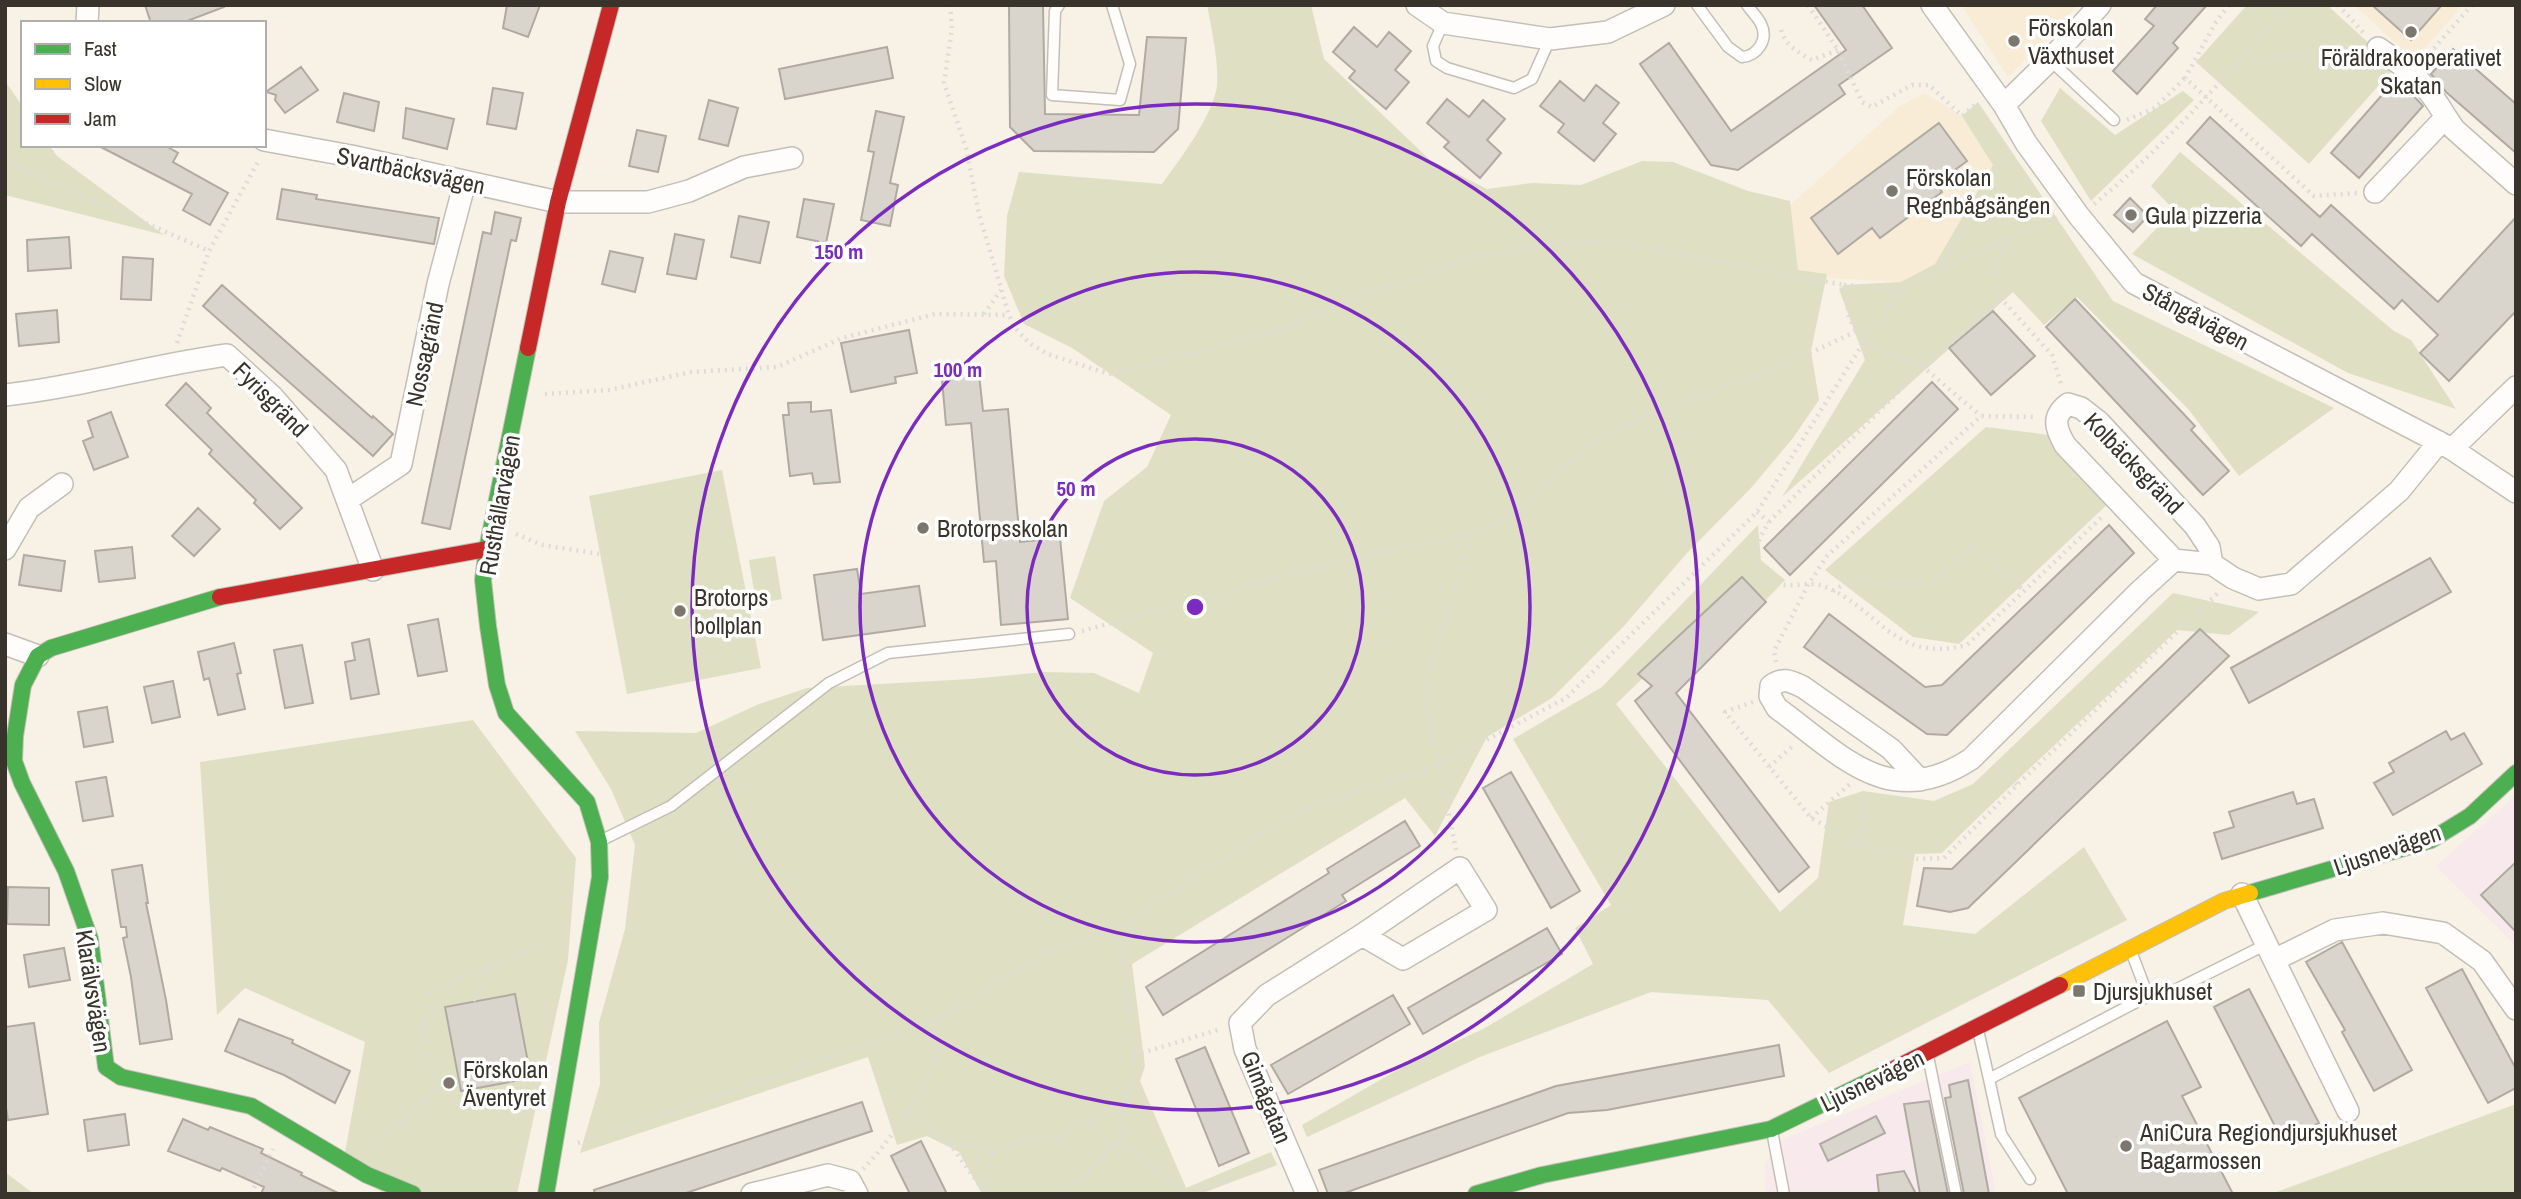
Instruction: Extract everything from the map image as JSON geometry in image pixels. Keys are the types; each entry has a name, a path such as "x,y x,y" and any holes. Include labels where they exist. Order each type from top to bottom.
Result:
{"street":[{"name":"Rusthållarvägen","path":"546,1194 600,877 599,842 587,802 506,713 497,685 483,580 487,549 558,202 611,5"},
{"path":"1417,5 1443,23 1550,39 1608,32 1664,5"},
{"name":"Stångåvägen","path":"1932,5 2079,216 2134,283 2445,446 2516,492"},
{"path":"2004,105 2100,5"},
{"path":"2378,48 2409,69 2428,89 2454,129 2516,184"},
{"path":"2375,192 2446,117"},
{"name":"Svartbäcksvägen","path":"267,140 558,202"},
{"path":"558,202 648,202 689,191 744,167 792,159"},
{"name":"Nossagränd","path":"347,500 401,464 438,285 465,182"},
{"name":"Fyrisgränd","path":"5,395 53,390 170,363 227,355 273,397 337,470 373,570"},
{"path":"1920,780 1891,749 1803,687 1788,680 1779,680 1771,686 1770,696 1777,708 1864,772 1892,782 1920,780 1950,773 1970,760 2174,560 2212,564 2233,578 2259,589 2291,584 2399,491 2445,446 2516,387"},
{"name":"Kolbäcksgränd","path":"2174,560 2065,445 2056,429 2062,411 2081,408 2099,422 2194,526 2209,547 2212,564"},
{"path":"5,549 29,508 62,484"},
{"path":"5,645 38,656 51,648 228,595 487,549"},
{"name":"Klarälvsvägen","path":"38,656 23,685 9,760 65,871 90,939 106,1067 121,1077 251,1106 367,1175 413,1194"},
{"name":"Ljusnevägen","path":"1476,1194 1542,1175 1772,1129 1977,1028 2224,901 2431,840 2470,816 2516,773"},
{"path":"1362,935 1403,959 1486,910 1460,868"},
{"name":"Gimågatan","path":"1307,1194 1245,1049 1240,1023 1266,995 1362,935 1460,868"},
{"path":"2242,894 2348,1111"},
{"path":"2271,952 2335,930 2384,923 2443,933 2482,961 2516,1009"},
{"path":"752,1194 828,1175 853,1187"}],"lane":[{"path":"1059,5 1055,11 1052,95 1120,100 1130,64 1112,5"},
{"path":"1697,5 1728,47 1742,57 1751,57 1759,49 1763,38 1762,25 1747,5"},
{"path":"1443,23 1433,46 1436,61 1447,68 1514,88 1532,79 1550,39"},
{"path":"2050,60 2114,120"},
{"path":"599,842 671,806 829,683 888,653 1069,634"},
{"path":"1989,1079 2148,996 2131,949"},
{"path":"2173,991 2271,952"},
{"path":"1977,1028 2001,1134 2030,1179"},
{"path":"1927,1053 1956,1194"},
{"path":"1772,1129 1784,1194"}],"path":[{"path":"950,5 952,28 944,83 966,148 979,214 1009,315 1015,328 1029,343 1048,354 1109,373 1278,331 1382,287 1423,279 1461,258 1564,242 1624,243 1844,285 1900,290"},
{"path":"1808,5 1838,50 1862,102 1872,107 1912,85 1929,85 1962,116"},
{"path":"2114,120 2120,122 2155,108 2185,78 2216,22 2229,5"},
{"path":"556,1141 578,1143 935,1021 1065,943 1118,928 1303,810 1439,765 1566,698 1757,512 1864,342 1900,290 1941,268 2057,218 2064,228 2120,183 2206,97 2289,5"},
{"path":"2338,5 2378,48"},
{"path":"2409,69 2434,48 2472,5"},
{"path":"1776,20 1783,37 1799,53 1812,60 1838,50"},
{"path":"2237,63 2344,49 2378,48"},
{"path":"2185,78 2314,196 2375,192"},
{"path":"170,363 209,251 263,147"},
{"path":"1941,268 2010,149"},
{"path":"5,161 209,251"},
{"path":"1779,680 1774,652 1808,585 1827,556 1981,416 2062,411 2052,355 1997,294 1993,274 2008,239"},
{"path":"1844,285 1849,319 1864,342 1923,367 1981,416"},
{"path":"984,314 1002,290"},
{"path":"2001,299 1923,367 1769,522 1755,546 1756,564 1764,580 1784,585 1821,585 1846,598 1898,639 1927,648 1952,649 1967,645 2119,501"},
{"path":"519,396 609,390 691,372 778,367 842,338 935,314 1009,315"},
{"path":"1069,634 1401,547 1472,536 1522,508 1594,440 1663,408 1778,368 1857,331"},
{"path":"1757,512 1769,522"},
{"path":"515,533 542,545 600,554"},
{"path":"1460,868 1424,687 1472,536"},
{"path":"1833,591 1849,581 1929,585 1973,543 2024,591"},
{"path":"1769,767 1810,732"},
{"path":"1980,750 2017,785"},
{"path":"1811,818 1864,772"},
{"path":"1864,772 1864,846"},
{"path":"1063,1194 1119,1141 1135,1055 1118,928"},
{"path":"348,1164 437,1089 425,1031 429,992 541,944"},
{"path":"473,1001 492,966"},
{"path":"853,1187 908,1111 936,1056 935,1021"},
{"path":"1135,1055 1240,1023"},
{"path":"949,1143 995,1148 1056,1138 1127,1100"},
{"path":"908,1111 949,1143 984,1192"},
{"path":"251,1194 284,1126"},
{"path":"1119,1141 1189,1194 1276,1161"},
{"path":"984,1192 995,1148"}],"shaded area":[{"name":"Förskolan Växthuset","path":"1961,5 2079,5 2008,77"},
{"name":"Föräldrakooperativet Skatan","path":"2354,5 2463,5 2414,60"},
{"name":"Förskolan Regnbågsängen","path":"1925,93 1962,116 1994,165 1935,264 1901,282 1830,278 1785,268 1777,217 1900,106"},
{"path":"2516,795 2516,946 2436,866"},
{"path":"1970,1062 1996,1194 1765,1194 1765,1164 1782,1140"}],"green space":[{"path":"1207,5 1311,5 1324,59 1430,160 1487,189 1532,183 1581,185 1642,161 1673,162 1748,191 1790,201 1798,270 1827,274 1811,351 1819,400 1793,438 1751,488 1687,553 1624,626 1552,698 1487,737 1435,836 1405,798 1132,964 1145,1066 1140,1081 1186,1188 1271,1152 1277,1165 1200,1194 982,1194 959,1152 927,1136 897,1145 868,1057 580,1153 600,1084 599,1023 625,929 635,845 611,789 575,731 696,733 759,704 807,688 971,679 1043,672 1094,673 1139,693 1153,653 1070,598 1104,501 1147,467 1171,415 1072,348 1024,324 1004,276 1007,216 1019,172 1162,184 1201,127 1216,91 1216,61"},
{"path":"2247,5 2327,5 2395,67 2309,164 2196,62"},
{"path":"5,81 21,104 21,147 50,147 57,156 164,235 5,195"},
{"path":"2060,88 2115,135 2183,91 2194,100 2091,201 2041,121"},
{"path":"1978,102 2113,301 2334,408 2239,476 2189,410 2077,297 2044,325 2013,292 1782,497 1865,360 1839,289 1844,285 1901,282 1935,264 1993,165 1962,116"},
{"path":"2180,152 2394,331 2411,340 2456,409 2348,373 2132,254 2174,210 2151,186"},
{"path":"1986,427 2049,435 2112,500 1959,644 1913,637 1825,570"},
{"name":"Brotorps bollplan","path":"722,470 761,668 627,694 589,496"},
{"path":"1758,525 1761,560 1785,580 1766,600 1744,580 1616,704 1780,912 1818,878 1829,802 1863,791 1934,801 1973,784 2173,593 2259,612 2229,635 2177,630 1942,853 1915,854 1903,925 1975,934 2084,847 2127,920 1829,1073 1768,1000 1651,992 1480,1057 1307,1137 1302,1125 1413,1061 1483,1029 1593,964 1575,928 1611,905 1513,739 1602,687"},
{"path":"775,556 782,599 756,604 749,560"},
{"path":"473,720 576,858 568,960 517,1194 385,1194 342,1169 365,1042 245,988 217,1015 200,762"},
{"path":"2516,1104 2516,1194 2271,1194"},
{"path":"5,1172 34,1194 5,1194"}],"building":[{"path":"145,5 224,7 187,21 150,21"},
{"path":"507,5 540,5 528,37 503,28"},
{"path":"1009,5 1043,5 1045,114 1139,115 1147,37 1186,38 1178,129 1154,152 1034,151 1010,127"},
{"path":"1814,5 1862,5 1892,48 1839,85 1845,94 1738,170 1711,165 1640,64 1669,43 1731,131 1846,50"},
{"path":"2157,5 2207,5 2173,43 2178,48 2137,94 2113,71 2154,26 2145,19"},
{"path":"2372,5 2442,5 2411,40"},
{"path":"1354,27 1377,47 1389,32 1411,51 1395,70 1409,82 1386,109 1349,78 1355,71 1333,52"},
{"path":"887,47 893,78 785,99 779,69"},
{"path":"2453,49 2516,104 2516,153 2446,92 2431,74"},
{"path":"301,67 318,90 285,113 275,100 276,95 266,92"},
{"path":"2397,78 2423,106 2359,178 2331,153"},
{"path":"1560,81 1584,101 1596,85 1619,103 1603,123 1616,134 1594,161 1558,132 1564,124 1540,106"},
{"path":"493,88 523,93 516,129 487,124"},
{"path":"344,93 379,102 374,131 337,122"},
{"path":"1447,99 1469,117 1483,100 1505,119 1487,140 1501,153 1480,178 1444,147 1449,142 1427,123"},
{"path":"709,100 738,108 728,146 699,139"},
{"path":"406,108 454,119 447,149 403,138"},
{"path":"876,111 904,117 890,183 898,185 890,226 861,220 874,152 868,151"},
{"path":"2210,117 2320,217 2331,205 2438,302 2516,217 2516,311 2449,381 2420,353 2438,335 2402,300 2394,309 2312,234 2301,246 2187,143"},
{"path":"1939,123 1967,161 1936,184 1942,192 1880,238 1872,228 1838,254 1811,218"},
{"path":"637,130 666,136 658,172 629,166"},
{"path":"101,147 168,147 178,153 173,162 228,193 210,225 183,210 192,194"},
{"path":"282,189 317,195 316,199 439,218 434,244 277,219"},
{"name":"Gula pizzeria","path":"2130,198 2148,216 2133,232 2114,215"},
{"path":"804,199 834,204 826,243 797,237"},
{"path":"495,212 521,218 516,241 511,240 450,529 422,523 483,232 491,234"},
{"path":"739,216 769,222 760,263 731,257"},
{"path":"675,234 704,240 696,279 667,274"},
{"path":"69,237 71,268 28,271 27,240"},
{"path":"610,251 643,258 635,292 602,284"},
{"path":"123,257 153,259 151,300 121,299"},
{"path":"222,285 393,434 373,456 203,306"},
{"path":"2075,299 2195,426 2191,430 2229,471 2203,495 2046,327"},
{"path":"57,310 59,342 19,346 16,314"},
{"path":"1993,311 2035,356 1991,395 1949,348"},
{"path":"909,330 917,373 895,377 896,383 851,392 841,343"},
{"path":"978,365 983,411 1008,409 1020,542 1060,538 1068,619 1001,625 996,561 984,562 971,423 946,425 941,368"},
{"path":"1932,382 1958,409 1790,575 1764,548"},
{"path":"186,383 211,408 207,413 302,508 280,529 254,503 256,500 209,454 212,450 166,405"},
{"path":"811,402 811,412 831,410 840,482 814,484 812,473 790,476 783,415 789,415 788,403"},
{"path":"111,412 128,457 94,470 83,441 93,437 88,421"},
{"path":"198,508 220,529 194,556 172,536"},
{"path":"2109,525 2134,553 1947,735 1927,734 1804,647 1829,614 1925,687 1942,685"},
{"path":"132,547 135,578 99,582 95,551"},
{"path":"24,555 65,561 61,591 19,585"},
{"path":"2430,558 2451,592 2249,703 2231,668"},
{"path":"857,569 861,594 919,586 925,626 823,640 814,575"},
{"path":"1742,577 1766,602 1676,693 1809,867 1779,892 1635,701 1652,686 1638,674"},
{"path":"438,619 447,671 418,676 408,625"},
{"path":"2200,629 2229,656 1968,908 1950,912 1917,906 1924,868 1952,869"},
{"path":"369,639 379,694 351,699 345,662 355,660 352,643"},
{"path":"234,643 241,673 237,674 245,709 218,715 209,678 204,680 198,652"},
{"path":"302,645 313,703 285,708 274,650"},
{"path":"173,681 180,717 152,723 144,687"},
{"path":"107,707 113,742 84,747 78,712"},
{"path":"2446,731 2451,740 2464,733 2482,764 2393,815 2374,783 2394,772 2389,763"},
{"path":"1511,772 1580,891 1551,908 1483,788"},
{"path":"106,777 113,816 83,821 76,782"},
{"path":"2293,792 2297,804 2314,799 2323,828 2222,859 2214,833 2234,827 2229,812"},
{"path":"1405,821 1420,846 1342,895 1346,901 1163,1015 1146,987 1329,873 1327,869"},
{"path":"2516,862 2516,932 2481,895"},
{"path":"142,865 146,903 172,1039 140,1044 123,938 127,937 126,927 121,927 112,870"},
{"path":"8,887 49,888 49,925 7,924"},
{"path":"1547,928 1562,954 1423,1034 1408,1008"},
{"path":"2342,942 2412,1070 2374,1091 2342,1032 2345,1030 2306,962"},
{"path":"64,948 70,980 29,987 24,955"},
{"path":"2462,969 2516,1069 2516,1088 2488,1103 2426,988"},
{"path":"2249,989 2319,1123 2283,1142 2214,1007"},
{"path":"515,994 531,1078 461,1091 445,1007"},
{"path":"1393,995 1410,1024 1288,1094 1271,1065"},
{"path":"239,1019 293,1040 292,1043 350,1071 335,1103 284,1075 225,1051"},
{"name":"AniCura Regiondjursjukhuset Bagarmossen","path":"2167,1021 2201,1087 2182,1096 2233,1194 2068,1194 2019,1098"},
{"path":"34,1023 48,1114 8,1120 5,1102 5,1027"},
{"path":"1779,1045 1784,1076 1607,1110 1568,1113 1342,1194 1328,1194 1319,1170 1556,1086"},
{"path":"1205,1047 1249,1153 1219,1166 1176,1059"},
{"path":"1968,1080 1989,1194 1964,1194 1945,1098 1951,1097 1949,1085"},
{"path":"1929,1101 1948,1194 1920,1194 1904,1104"},
{"path":"862,1102 872,1131 683,1194 595,1194 594,1190"},
{"path":"125,1114 129,1145 88,1151 84,1120"},
{"path":"1876,1116 1885,1133 1828,1161 1820,1144"},
{"path":"183,1119 263,1149 261,1153 340,1194 261,1194 264,1187 222,1168 220,1171 168,1151"},
{"path":"921,1141 947,1194 910,1194 891,1156"},
{"path":"1904,1171 1916,1194 1879,1194 1877,1175"}],"traffic: fast":[{"path":"528,348 487,549 483,580 488,626 497,685 506,713 587,802 599,842 600,877 546,1194"},
{"path":"220,597 51,648 38,656 23,685 14,761 22,783 66,871 90,939 106,1067 121,1077 251,1106 367,1175 413,1194"},
{"path":"2250,893 2431,840 2470,816 2516,773"},
{"path":"1476,1194 1542,1175 1771,1129 1884,1074"}],"traffic: slow":[{"path":"2060,985 2224,901 2250,893"}],"traffic: jam":[{"path":"528,348 558,202 611,5"},
{"path":"220,597 487,549"},
{"path":"1884,1074 2060,985"}],"place":[{"name":"Föräldrakooperativet Skatan","path":"2411,32"},
{"name":"Förskolan Växthuset","path":"2014,41"},
{"name":"Förskolan Regnbågsängen","path":"1892,191"},
{"name":"Gula pizzeria","path":"2131,215"},
{"name":"Brotorpsskolan","path":"923,528"},
{"name":"Brotorps bollplan","path":"680,611"},
{"name":"Djursjukhuset","path":"2079,991"},
{"name":"Förskolan Äventyret","path":"449,1083"},
{"name":"AniCura Regiondjursjukhuset Bagarmossen","path":"2126,1146"}]}
